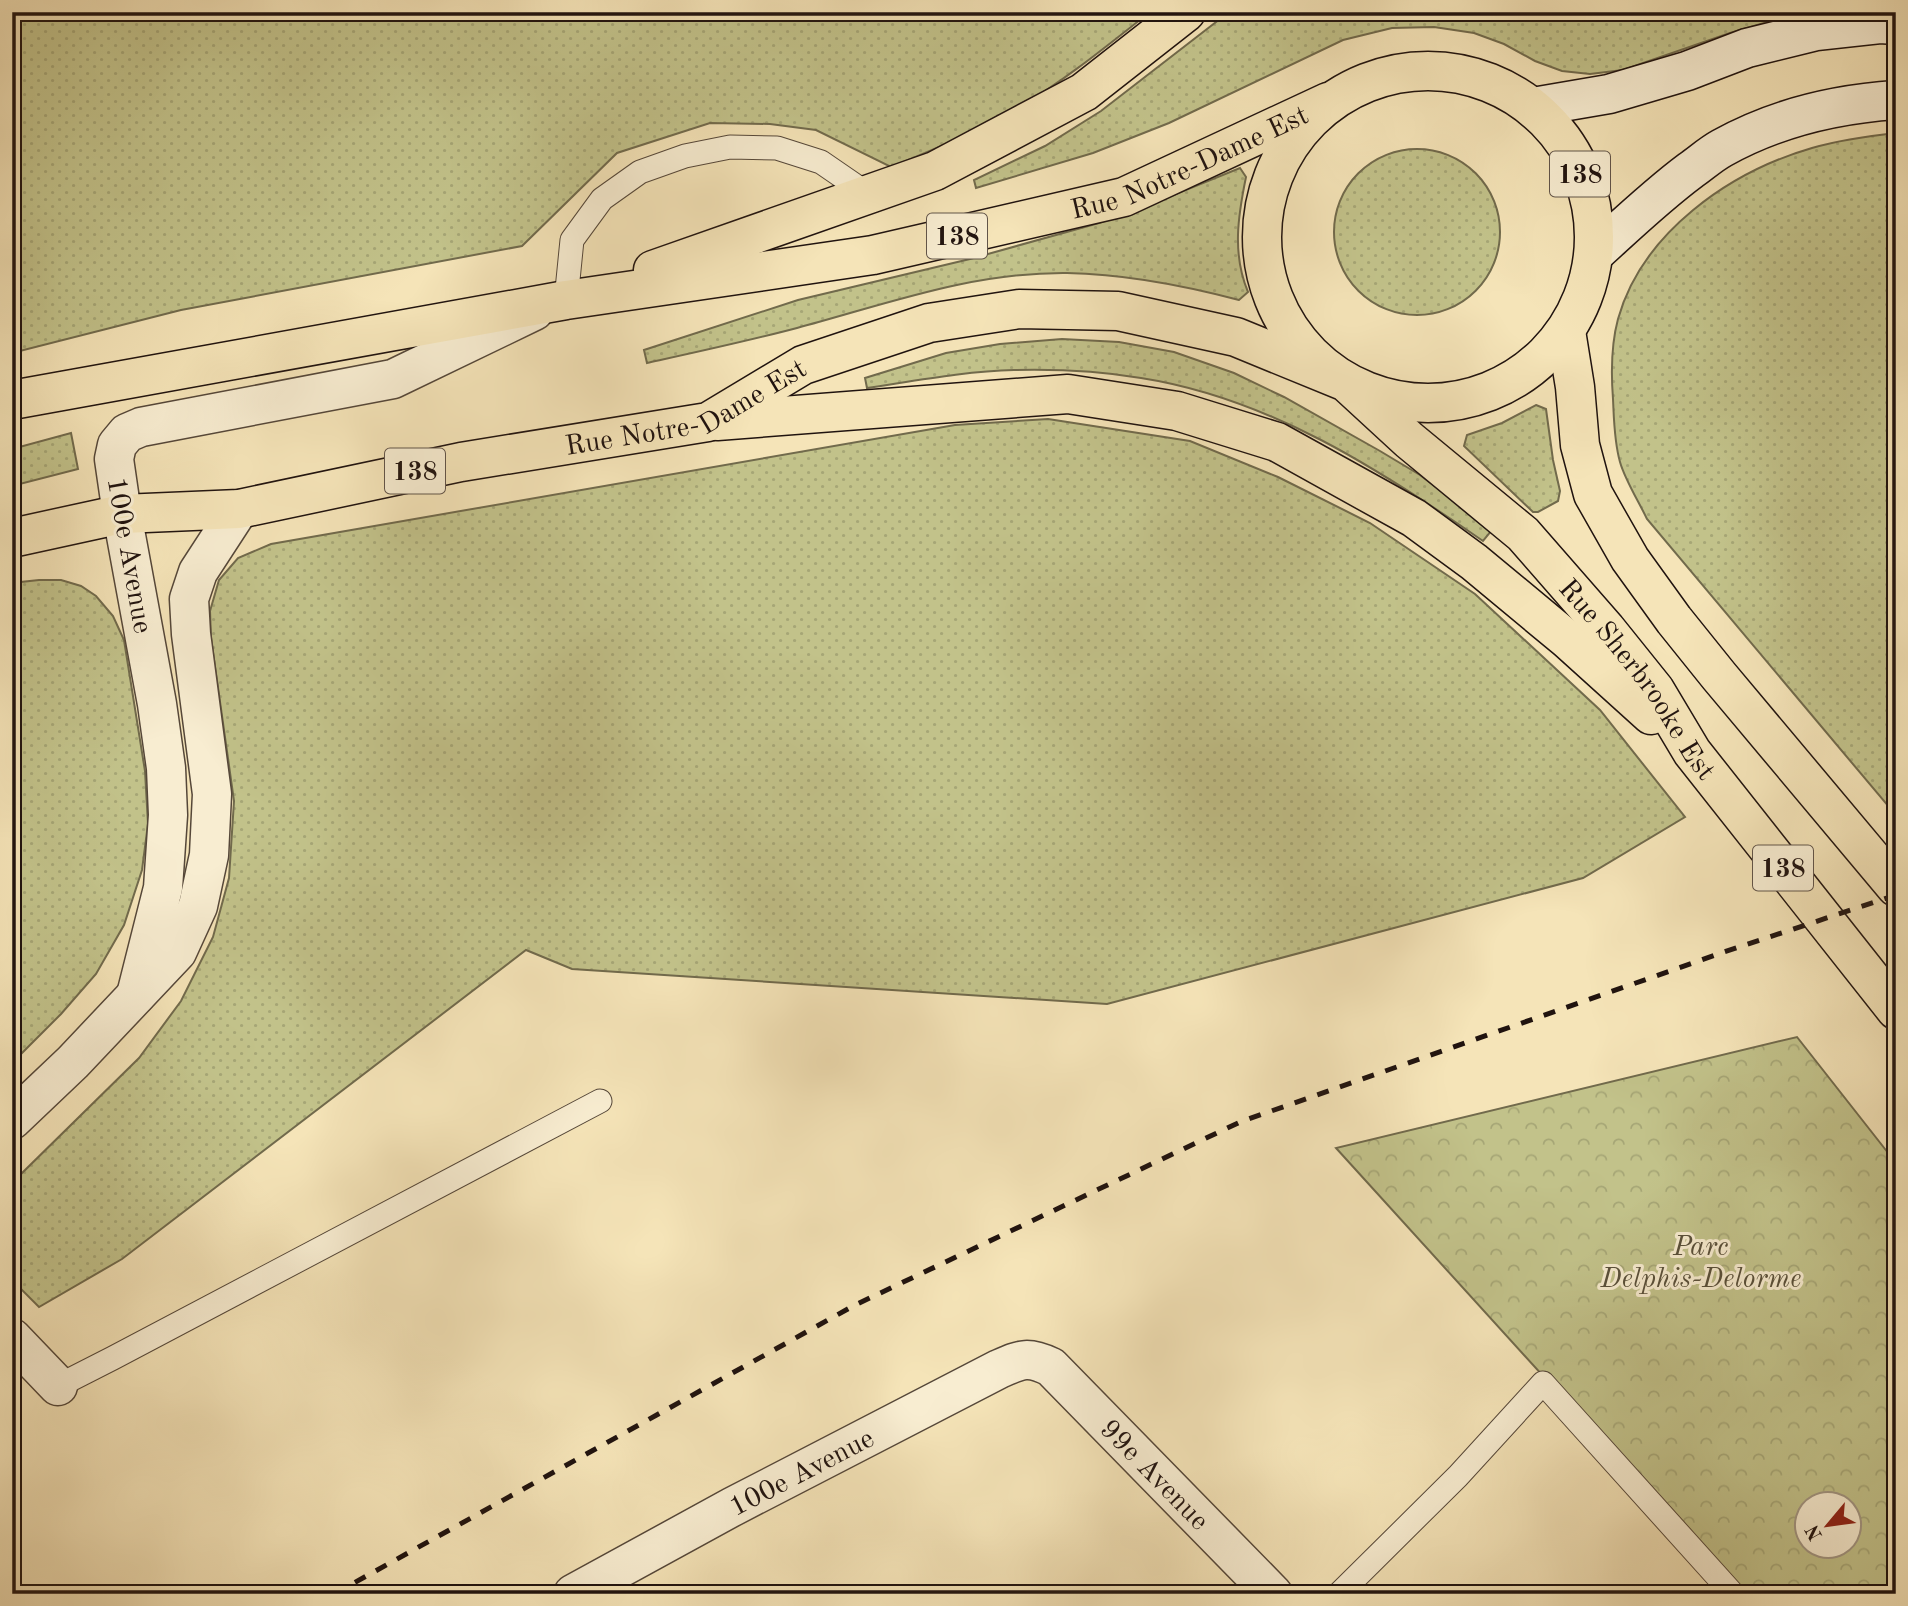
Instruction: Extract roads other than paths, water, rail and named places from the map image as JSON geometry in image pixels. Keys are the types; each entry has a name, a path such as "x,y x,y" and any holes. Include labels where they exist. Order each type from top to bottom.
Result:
{"main road":[{"path":"557,302 935,171 1084,92 1186,12"},
{"name":"138","path":"1432,69 1485,80 1533,107 1569,148 1590,199 1594,254 1585,295 1566,331 1533,367 1490,392 1442,404 1392,400 1346,382 1303,348 1274,301 1261,247 1267,192 1290,142 1328,102 1377,77 1432,69"},
{"name":"Rue Notre-Dame Est","path":"12,400 557,302 873,255 1124,197 1328,102"},
{"name":"Rue Notre-Dame Est","path":"12,538 122,514 239,509 461,462 708,422 803,365 929,323 1019,309 1118,311 1236,337 1346,382"},
{"name":"138","path":"1566,331 1575,387 1580,445 1593,494 1630,559 1719,676 1896,887"},
{"name":"Rue Sherbrooke Est","path":"1346,382 1409,440 1523,534 1655,690 1692,752 1896,1010"},
{"path":"708,422 1068,394 1177,411 1277,442 1414,518 1474,562 1567,640 1692,752"}],"street":[{"path":"1533,107 1609,94 1687,71 1747,48 1816,31 1880,24 1896,25"},
{"path":"1594,254 1661,193 1719,150 1757,130 1816,113 1867,102 1896,100"},
{"name":"100e Avenue","path":"136,995 163,888 168,815 166,768 157,704 114,459 117,445 127,433 141,427 393,379 557,302"},
{"name":"100e Avenue","path":"12,1119 74,1062 177,952 198,905 209,855 212,794 191,634 189,599 198,572 239,509"},
{"path":"12,1338 58,1386"},
{"name":"100e Avenue","path":"573,1594 732,1507 999,1369 1019,1360 1035,1360"},
{"name":"99e Avenue","path":"1035,1360 1051,1367 1273,1594"}],"lane":[{"path":"557,302 572,240 602,199 640,172 685,156 730,147 777,148 821,162 869,195"},
{"path":"58,1386 600,1101"},
{"path":"1339,1594 1458,1476 1543,1383 1733,1594"}],"railway":[{"path":"334,1594 855,1305 1240,1122 1724,952 1896,895"}],"park label":[{"name":"Parc Delphis-Delorme","path":"1701,1261"}]}
